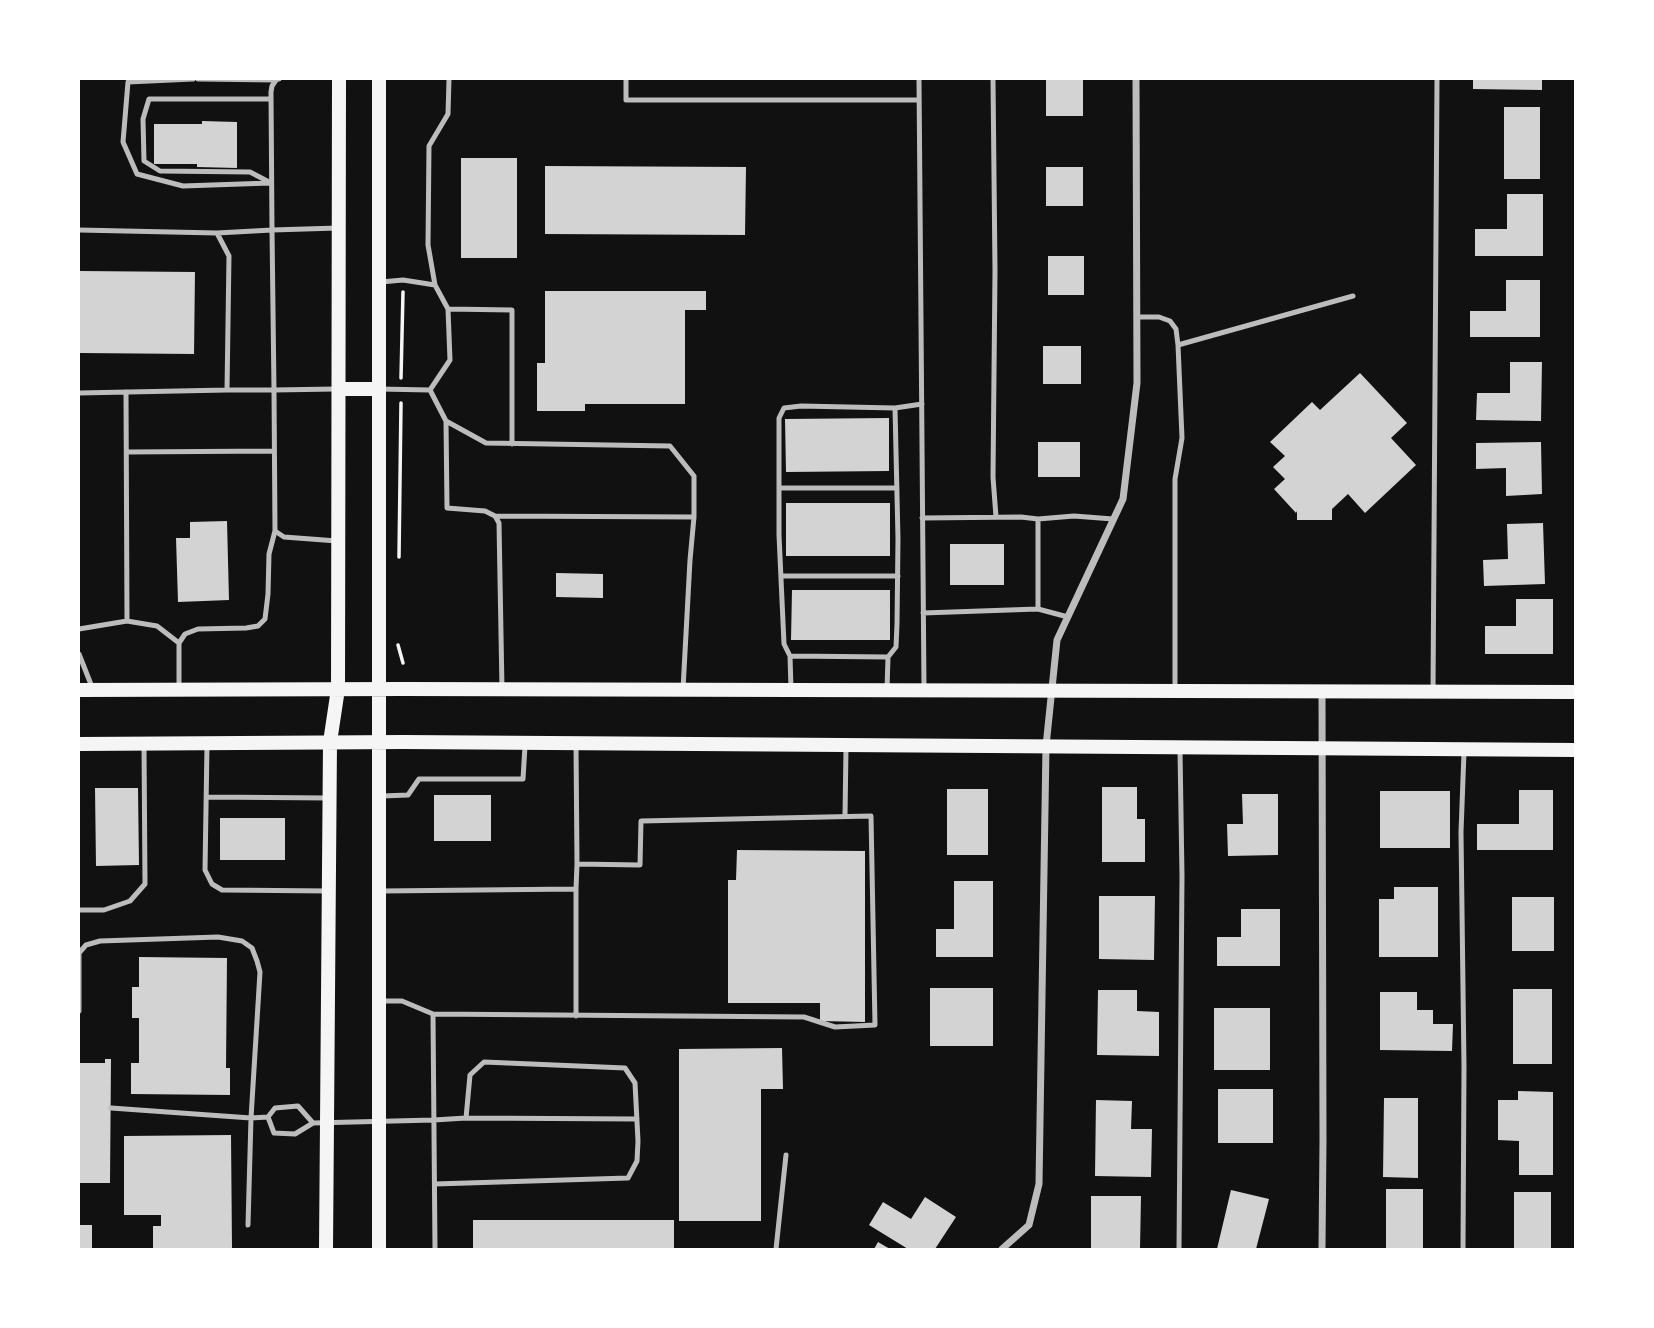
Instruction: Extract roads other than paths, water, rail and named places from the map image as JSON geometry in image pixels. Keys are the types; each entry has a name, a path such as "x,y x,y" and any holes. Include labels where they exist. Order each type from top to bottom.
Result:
{"main road":[{"path":"326,1249 320,1123 329,891 330,742 338,688 339,79"},
{"path":"379,79 379,1249"},
{"path":"339,389 379,389"},
{"path":"86,690 380,688 1575,692"},
{"path":"79,744 379,742 1575,750"}],"street":[{"path":"1002,1249 1029,1225 1039,1184 1046,746 1057,640 1123,499 1137,383 1136,79"},
{"path":"1322,691 1322,1249"}],"lane":[{"path":"271,183 183,186 137,174 123,142 128,82 278,79"},
{"path":"179,689 179,643 185,634 198,629 246,628 258,625 265,619 269,554 275,531 271,99 272,86 278,79"},
{"path":"430,390 450,360 448,309 435,285 428,245 429,146 448,114 449,79"},
{"path":"626,79 626,100 919,100"},
{"path":"919,79 924,690"},
{"path":"993,79 993,477 996,517"},
{"path":"1433,692 1437,79"},
{"path":"271,99 149,99 143,118 144,161 160,171 250,172 271,183"},
{"path":"79,230 217,233 339,228"},
{"path":"217,233 229,257 227,390"},
{"path":"379,282 403,280 435,285"},
{"path":"1178,345 1353,296"},
{"path":"448,309 512,310 512,444"},
{"path":"1137,317 1159,317 1170,321 1176,328 1178,345 1182,438 1175,479 1175,691"},
{"path":"79,393 339,389"},
{"path":"379,389 430,390"},
{"path":"430,390 446,421 447,508 485,511 495,516 695,517"},
{"path":"126,392 127,621"},
{"path":"791,690 789,656 784,644 779,535 779,418 784,408 801,406 895,408 922,404"},
{"path":"887,690 888,657 896,646 898,576 895,408"},
{"path":"446,421 486,443 670,446 694,476 695,517 683,690"},
{"path":"127,452 274,451"},
{"path":"779,488 897,488"},
{"path":"495,516 499,523 502,689"},
{"path":"922,518 1021,516 1038,519 1074,516 1113,519"},
{"path":"1038,519 1038,609"},
{"path":"275,531 284,537 338,541"},
{"path":"781,576 898,576"},
{"path":"923,613 1038,609 1068,617"},
{"path":"79,629 127,621 158,626 179,643"},
{"path":"79,654 86,690"},
{"path":"789,656 888,657"},
{"path":"207,743 205,870 212,884 222,890 329,891"},
{"path":"379,796 408,795 419,779 523,779 525,743"},
{"path":"576,743 576,1016"},
{"path":"79,910 103,910 130,901 145,884 144,744"},
{"path":"845,816 846,745"},
{"path":"1179,1249 1182,876 1180,747"},
{"path":"1463,1249 1464,1016 1461,832 1464,749"},
{"path":"206,797 329,798"},
{"path":"378,1001 402,1001 433,1014 804,1017 835,1027 875,1025 871,816 641,821 640,864 577,864"},
{"path":"379,891 576,889"},
{"path":"79,1011 79,953 86,944 100,941 218,937 242,941 252,948 260,972 248,1225"},
{"path":"433,1014 435,1249"},
{"path":"435,1184 628,1178 637,1161 635,1083 625,1068 484,1062 470,1075 466,1118"},
{"path":"111,1108 251,1118 268,1117 275,1108 298,1106 320,1123"},
{"path":"268,1117 274,1133 295,1134 320,1123 466,1118 636,1119"},
{"path":"776,1249 786,1155"}]}
